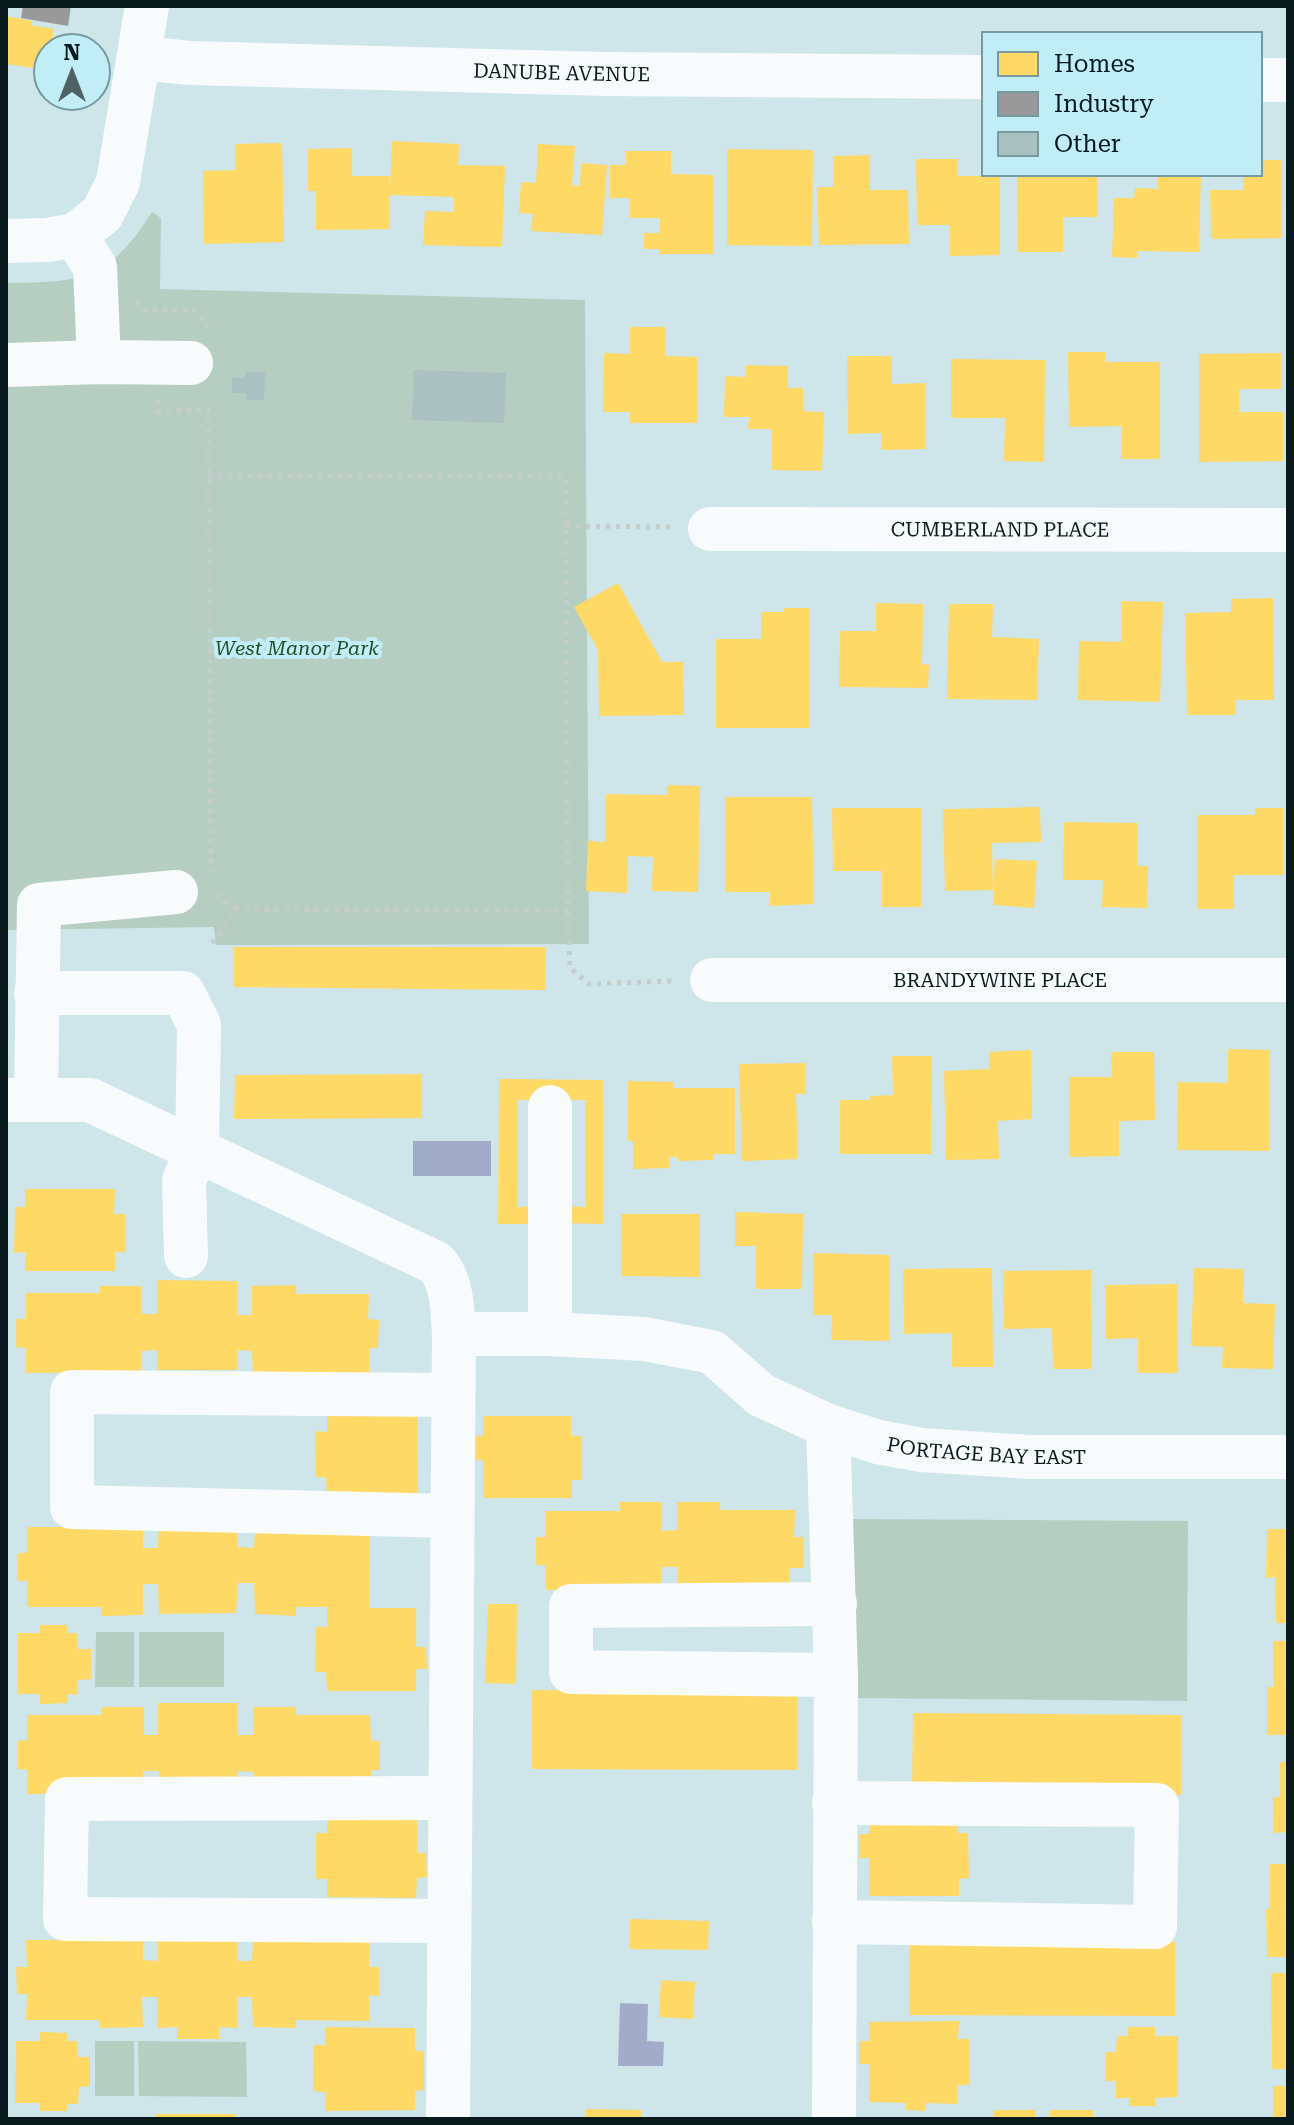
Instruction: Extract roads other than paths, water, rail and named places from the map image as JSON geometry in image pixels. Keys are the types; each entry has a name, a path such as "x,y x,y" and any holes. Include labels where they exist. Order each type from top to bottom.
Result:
{"street":[{"path":"6,241 48,240 88,225 118,182 147,6"},
{"name":"DANUBE AVENUE","path":"140,58 190,63 606,74 982,77"},
{"path":"1262,80 1288,80"},
{"path":"88,225 95,267 99,362"},
{"path":"7,365 99,362 191,365"},
{"name":"CUMBERLAND PLACE","path":"710,529 1288,530"},
{"path":"194,892 39,905 36,993 21,1100 90,1100 436,1263 446,1275 454,1334 451,1395 448,2119"},
{"name":"BRANDYWINE PLACE","path":"712,980 1288,980"},
{"path":"36,993 183,993 199,1025 197,1152 184,1180 186,1256"},
{"path":"454,1334 550,1334 550,1107"},
{"name":"PORTAGE BAY EAST","path":"550,1334 644,1339 712,1352 761,1395 828,1426 878,1442 970,1455 1288,1457"},
{"path":"451,1395 72,1392 72,1507 452,1516"},
{"path":"828,1426 836,1675 834,2119"},
{"path":"835,1604 571,1606 571,1672 836,1675"},
{"path":"449,1921 65,1919 67,1799 450,1798"},
{"path":"834,1803 1157,1805 1155,1927 834,1922"}],"water":[{"path":"413,1141 491,1141 491,1176 413,1176"},
{"path":"620,2003 648,2004 647,2041 664,2042 663,2066 618,2066"}],"park label":[{"name":"West Manor Park","path":"297,648"}]}
